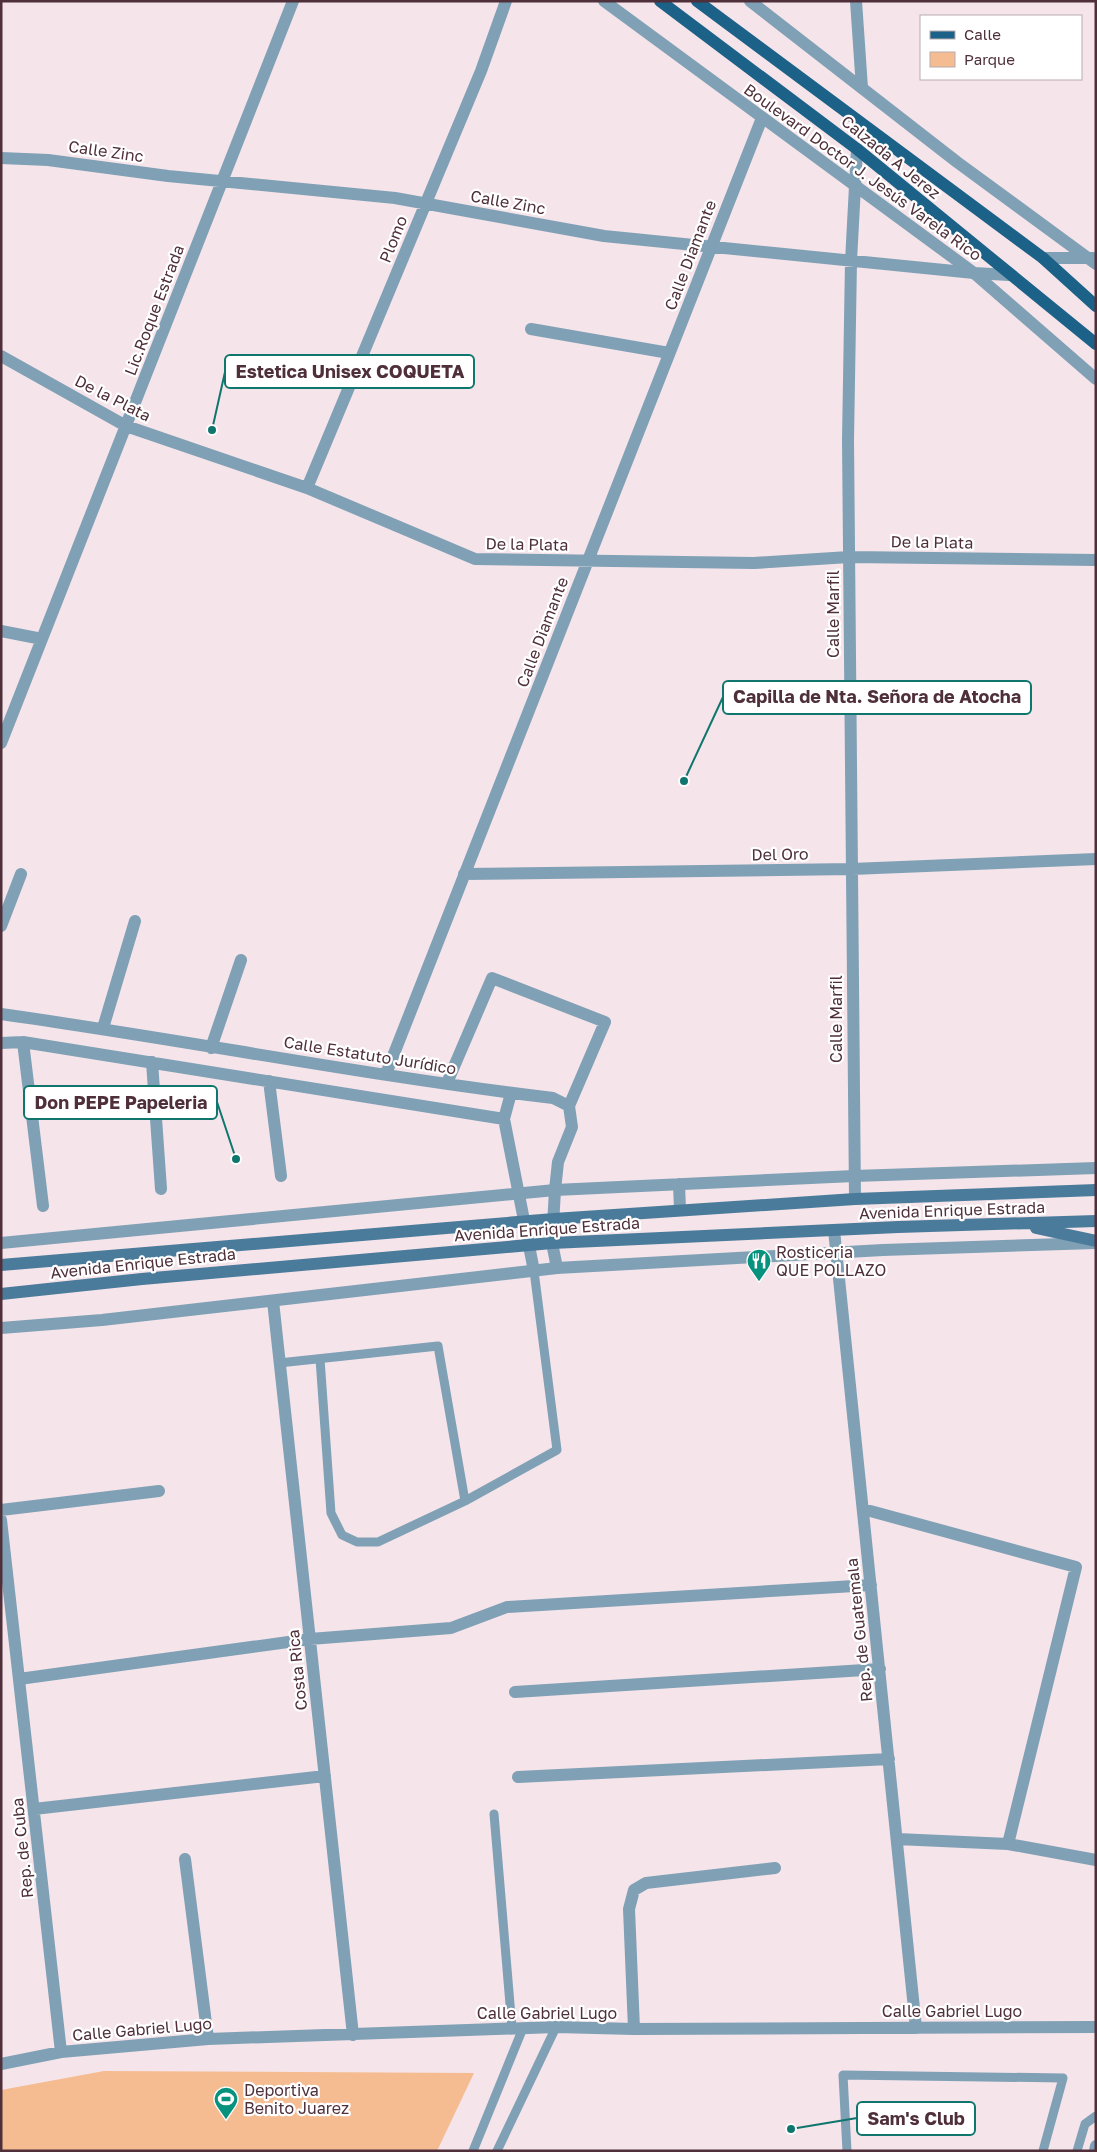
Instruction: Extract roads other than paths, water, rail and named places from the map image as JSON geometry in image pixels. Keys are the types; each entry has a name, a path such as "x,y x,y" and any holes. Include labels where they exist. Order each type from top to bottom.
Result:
{"main road":[{"name":"Calzada A Jerez","path":"660,1 858,149 1009,275 1096,344"},
{"name":"Calzada A Jerez","path":"697,1 1043,258 1096,306"},
{"name":"Avenida Enrique Estrada","path":"1,1265 524,1221 680,1210 855,1199 1096,1190"},
{"name":"Avenida Enrique Estrada","path":"1,1294 142,1278 552,1243 834,1230 1096,1221"},
{"path":"1016,1224 1096,1242"}],"street":[{"name":"Lic.Roque Estrada","path":"1,743 293,1"},
{"name":"Plomo","path":"307,488 481,71 506,1"},
{"name":"Boulevard Doctor J. Jesús Varela Rico","path":"604,1 974,273 1096,379"},
{"path":"750,1 957,162 1094,260"},
{"path":"856,1 862,88"},
{"name":"Calle Diamante","path":"386,1074 762,118"},
{"name":"Calle Marfil","path":"855,1199 848,440 851,261 858,149"},
{"name":"Calle Zinc","path":"1,158 48,160 222,182 395,198 604,236 1009,275"},
{"path":"1043,258 1094,260"},
{"path":"531,329 669,353"},
{"name":"De la Plata","path":"1,356 126,426 307,488 475,559 754,562 849,557 1096,560"},
{"path":"1,631 42,639"},
{"name":"Del Oro","path":"464,874 852,869 1096,859"},
{"path":"1,926 21,874"},
{"path":"103,1028 135,920"},
{"path":"210,1048 241,960"},
{"path":"447,1083 492,978 606,1022 569,1106 572,1127 558,1162 555,1190 552,1243 557,1268"},
{"name":"Calle Estatuto Jurídico","path":"1,1014 103,1028 210,1048 553,1098 569,1106"},
{"path":"1,1043 23,1042 504,1119"},
{"path":"23,1042 42,1206"},
{"path":"152,1062 161,1189"},
{"path":"269,1081 280,1176"},
{"path":"511,1093 504,1119 534,1271"},
{"path":"1,1243 555,1190 854,1176 1096,1168"},
{"path":"679,1184 680,1210"},
{"name":"Rep. de Guatemala","path":"834,1230 916,2028"},
{"path":"1,1328 102,1320 557,1268 837,1252 1096,1242"},
{"name":"Costa Rica","path":"273,1301 353,2035"},
{"path":"1,1510 160,1491"},
{"path":"863,1508 1076,1567 1008,1844"},
{"name":"Rep. de Cuba","path":"1,1520 62,2052"},
{"path":"19,1679 310,1640 452,1628 507,1607 871,1585"},
{"path":"514,1692 880,1669"},
{"path":"518,1777 889,1759"},
{"path":"34,1809 325,1776"},
{"path":"897,1839 1008,1844 1096,1860"},
{"path":"185,1859 208,2038"},
{"path":"634,2029 629,1909 634,1890 646,1883 775,1868"},
{"name":"Calle Gabriel Lugo","path":"1,2064 62,2052 208,2038 353,2035 556,2027 634,2029 1096,2026"},
{"path":"1095,2151 1096,2146"}],"lane":[{"path":"320,1359 331,1513 342,1535 357,1542 378,1542 466,1501 556,1450 534,1271"},
{"path":"280,1363 438,1346 466,1501"},
{"path":"473,2151 517,2028 494,1814"},
{"path":"497,2151 556,2027"},
{"path":"847,2151 843,2075 1063,2078 1043,2151"},
{"path":"1077,2151 1085,2124 1096,2116"}],"place":[{"name":"Estetica Unisex COQUETA","path":"212,430"},
{"name":"Capilla de Nta. Señora de Atocha","path":"684,781"},
{"name":"Don PEPE Papeleria","path":"236,1159"},
{"name":"Rosticeria QUE POLLAZO","path":"759,1282"},
{"name":"Deportiva Benito Juarez","path":"226,2120"},
{"name":"Sam's Club","path":"791,2129"}]}
